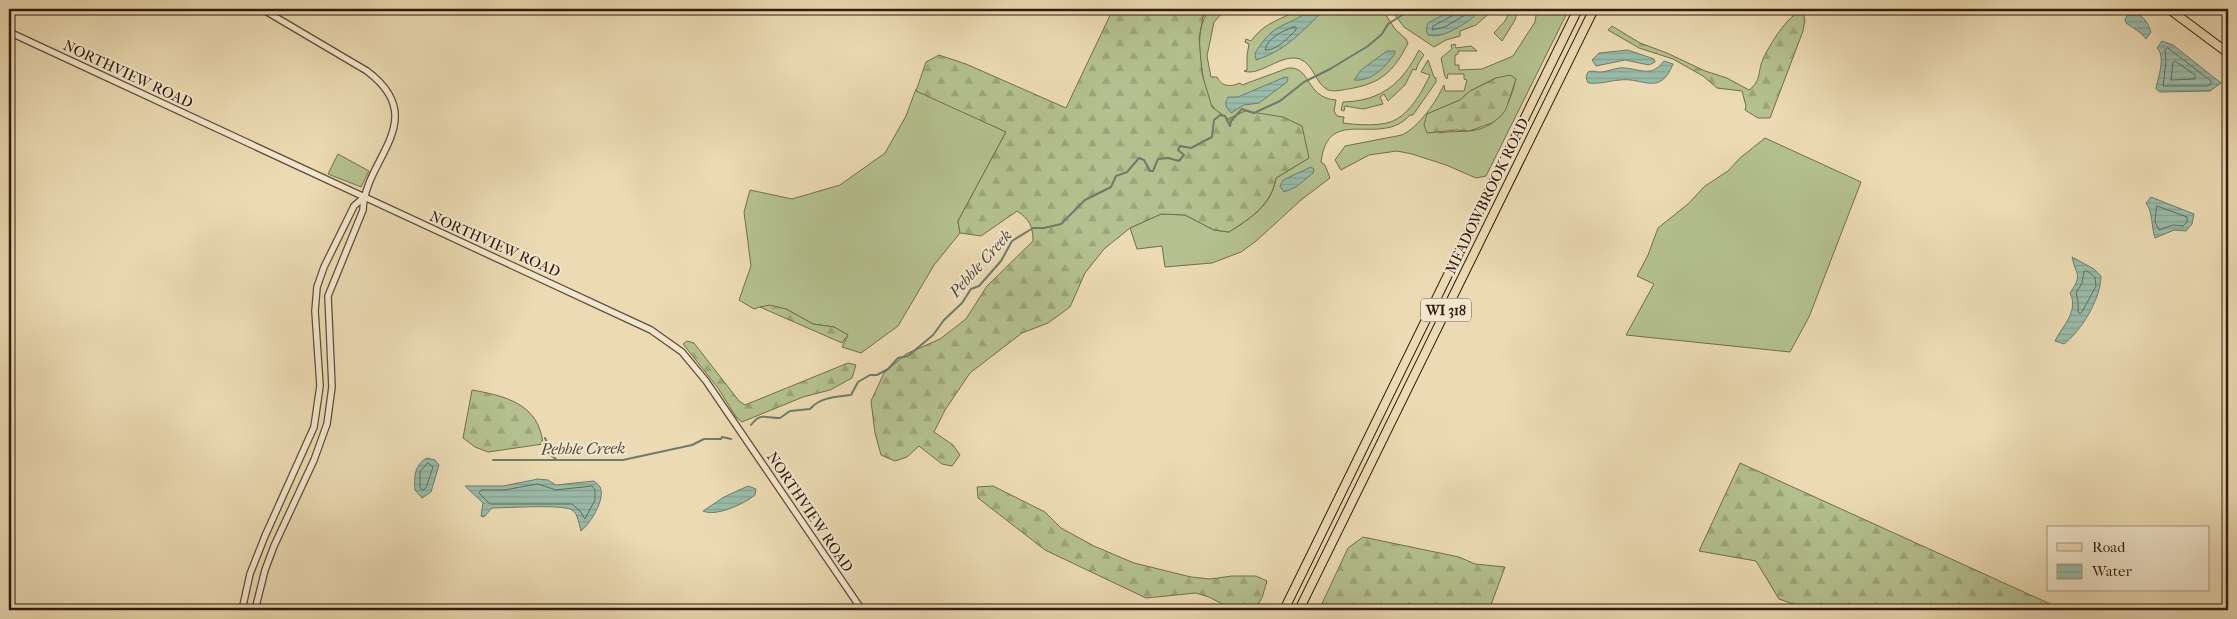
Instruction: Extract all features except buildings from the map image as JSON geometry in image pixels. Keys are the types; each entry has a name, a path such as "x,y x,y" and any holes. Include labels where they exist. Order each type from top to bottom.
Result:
{"main road":[{"name":"MEADOWBROOK ROAD","path":"1284,610 1578,9"},
{"name":"MEADOWBROOK ROAD","path":"1299,610 1594,9"},
{"path":"2169,9 2228,53"}],"street":[{"path":"254,610 270,557 314,460 328,424 332,387 328,296 363,210 363,198 393,131 394,115 389,96 381,83 367,71 262,9"},
{"name":"NORTHVIEW ROAD","path":"9,32 363,198 651,330 675,346 688,358 713,391 862,610"},
{"path":"242,610 250,574 261,544 314,427 320,386 315,311 317,287 324,267 354,206 363,198"}],"green space":[{"path":"1113,9 1210,9 1203,17 1199,38 1202,74 1212,107 1228,119 1245,111 1283,117 1302,126 1309,158 1276,178 1270,196 1259,210 1229,232 1214,230 1185,215 1161,214 1130,228 1104,249 1085,273 1070,307 1048,323 1022,333 970,373 945,410 934,432 953,445 960,455 952,466 942,464 919,446 907,457 895,461 881,455 875,433 871,401 884,373 906,354 940,339 966,319 987,286 1033,241 1030,223 1017,211 981,236 960,233 958,221 1006,132 916,91 926,62 939,55 966,64 1066,108"},
{"path":"1210,9 1226,9 1214,22 1207,56 1211,77 1217,77 1221,83 1227,85 1240,83 1242,85 1288,68 1296,69 1306,77 1319,94 1336,100 1334,111 1337,116 1344,117 1343,123 1378,124 1392,122 1397,119 1408,110 1424,87 1430,75 1421,72 1428,60 1436,82 1413,115 1410,115 1398,124 1384,128 1344,130 1334,135 1326,144 1321,162 1325,165 1330,178 1301,200 1255,242 1241,252 1212,263 1165,267 1162,246 1137,249 1130,228 1161,214 1185,215 1214,230 1229,232 1259,210 1270,196 1276,178 1309,158 1258,135 1221,115 1211,104 1206,91 1200,56 1200,31 1206,14"},
{"path":"1290,9 1382,9 1395,29 1408,43 1397,62 1385,75 1369,84 1348,89 1328,90 1320,83 1308,65 1300,59 1285,59 1257,71 1244,71 1247,70 1249,44 1245,42 1246,39 1251,41 1269,24 1291,14"},
{"path":"1390,9 1403,9 1415,14 1423,9 1498,9 1495,13 1492,11 1476,25 1460,31 1460,36 1446,40 1434,47 1404,27"},
{"path":"1511,9 1518,9 1515,20 1502,41 1494,33 1505,21"},
{"path":"1537,9 1569,9 1486,176 1476,178 1446,165 1397,151 1369,155 1341,170 1335,160 1345,146 1402,135 1415,126 1426,113 1444,85 1445,91 1464,91 1467,80 1464,79 1464,74 1448,74 1447,79 1445,77 1441,58 1452,49 1451,45 1455,44 1456,48 1471,46 1477,51 1458,51 1458,54 1455,55 1455,65 1459,65 1459,70 1482,69 1513,56 1535,22","holes":["1496,78 1516,79 1507,106 1496,120 1481,129 1439,133 1427,114 1460,100 1470,91"]},
{"path":"1802,11 1805,20 1803,31 1770,118 1758,118 1745,110 1746,106 1742,91 1717,88 1703,76 1673,59 1639,48 1608,30 1612,26 1640,43 1705,71 1727,78 1749,90 1758,79 1763,59 1774,39 1791,18"},
{"path":"1419,50 1424,55 1416,70 1413,69 1405,85 1388,101 1384,94 1380,97 1383,104 1363,109 1345,106 1344,111 1341,110 1343,102 1369,98 1389,88 1398,81"},
{"path":"1510,75 1516,79 1506,109 1492,123 1469,131 1456,130 1427,133 1424,125 1427,114 1460,100 1470,91 1496,78"},
{"path":"916,89 1006,132 958,221 960,233 934,265 898,326 861,353 842,347 848,335 834,327 813,324 786,309 760,307 754,309 739,300 751,266 744,212 750,190 792,199 840,185 885,153 906,116"},
{"path":"1765,138 1861,182 1809,317 1790,352 1626,335 1654,284 1637,276 1648,255 1658,228 1688,204 1705,186 1728,171 1740,158"},
{"path":"338,154 369,171 361,187 328,174"},
{"path":"770,305 786,309 813,324 834,327 848,335 842,343 760,307"},
{"path":"687,341 694,343 739,401 745,405 848,363 856,365 852,378 830,390 803,397 742,422 736,417 718,388 683,344"},
{"path":"472,390 497,395 519,404 535,420 540,430 543,444 488,452 475,447 463,438"},
{"path":"1740,463 2064,610 1810,610 1779,599 1756,561 1699,551"},
{"path":"993,486 1045,512 1061,528 1094,546 1134,563 1191,577 1210,579 1232,576 1256,576 1267,581 1262,598 1254,610 1234,610 1209,597 1196,593 1146,598 1045,550 978,498 977,487"},
{"path":"1363,537 1459,557 1475,564 1505,567 1489,610 1319,610 1348,548"}],"water":[{"path":"1310,9 1325,9 1301,32 1277,51 1256,60 1255,53 1270,34"},
{"path":"1454,9 1482,9 1465,23 1449,32 1435,36 1428,35 1426,30 1428,23"},
{"path":"2131,10 2141,16 2148,24 2151,32 2146,39 2141,33 2126,23 2125,19"},
{"path":"2162,41 2173,45 2221,83 2210,91 2160,92 2156,89 2161,62 2160,52 2157,48"},
{"path":"1628,50 1654,59 1655,62 1649,65 1625,60 1596,66 1592,60 1599,53"},
{"path":"1387,51 1395,51 1395,53 1383,68 1366,79 1354,80 1361,70"},
{"path":"1664,61 1673,64 1668,74 1657,83 1616,80 1588,83 1586,77 1590,71 1603,72 1621,68 1650,71"},
{"path":"1285,77 1288,78 1287,82 1259,103 1244,105 1231,113 1227,107 1228,97 1238,97"},
{"path":"1311,167 1314,169 1313,173 1296,187 1284,192 1280,186 1283,180"},
{"path":"2151,197 2194,214 2192,224 2186,231 2174,230 2155,238 2150,211 2146,203"},
{"path":"2072,257 2094,269 2101,276 2098,294 2089,313 2077,331 2064,344 2055,341 2069,318 2073,306 2070,293 2076,282 2077,275"},
{"path":"427,458 435,460 439,465 431,492 422,498 415,490 415,476 417,468"},
{"path":"538,479 548,480 556,485 594,481 600,487 601,498 599,504 589,523 581,531 576,514 567,508 492,508 484,517 481,516 483,503 465,486 503,486"},
{"path":"748,486 756,489 755,495 744,502 722,511 703,511 724,497"}],"waterway":[{"name":"Pebble Creek","path":"751,425 761,417 780,418 790,411 810,409 824,400 851,395 858,382 870,375 877,375 888,369 898,358 908,356 933,335 944,320 962,303 971,289 979,286 1001,261 1012,241 1033,228 1044,228 1061,224 1085,200 1111,187 1116,176 1127,172 1139,158 1144,160 1150,171 1153,171 1158,159 1168,158 1179,161 1184,155 1178,150 1180,146 1191,148 1212,137 1214,120 1220,115 1225,116 1230,126 1231,121 1242,109 1254,113 1280,101 1304,82 1368,46 1382,34 1388,24 1412,9"},
{"name":"Pebble Creek","path":"493,460 623,460 692,445 704,439 721,439 722,437 731,439"},
{"path":"545,438 550,449 548,453 552,453 552,456 556,459"}]}
